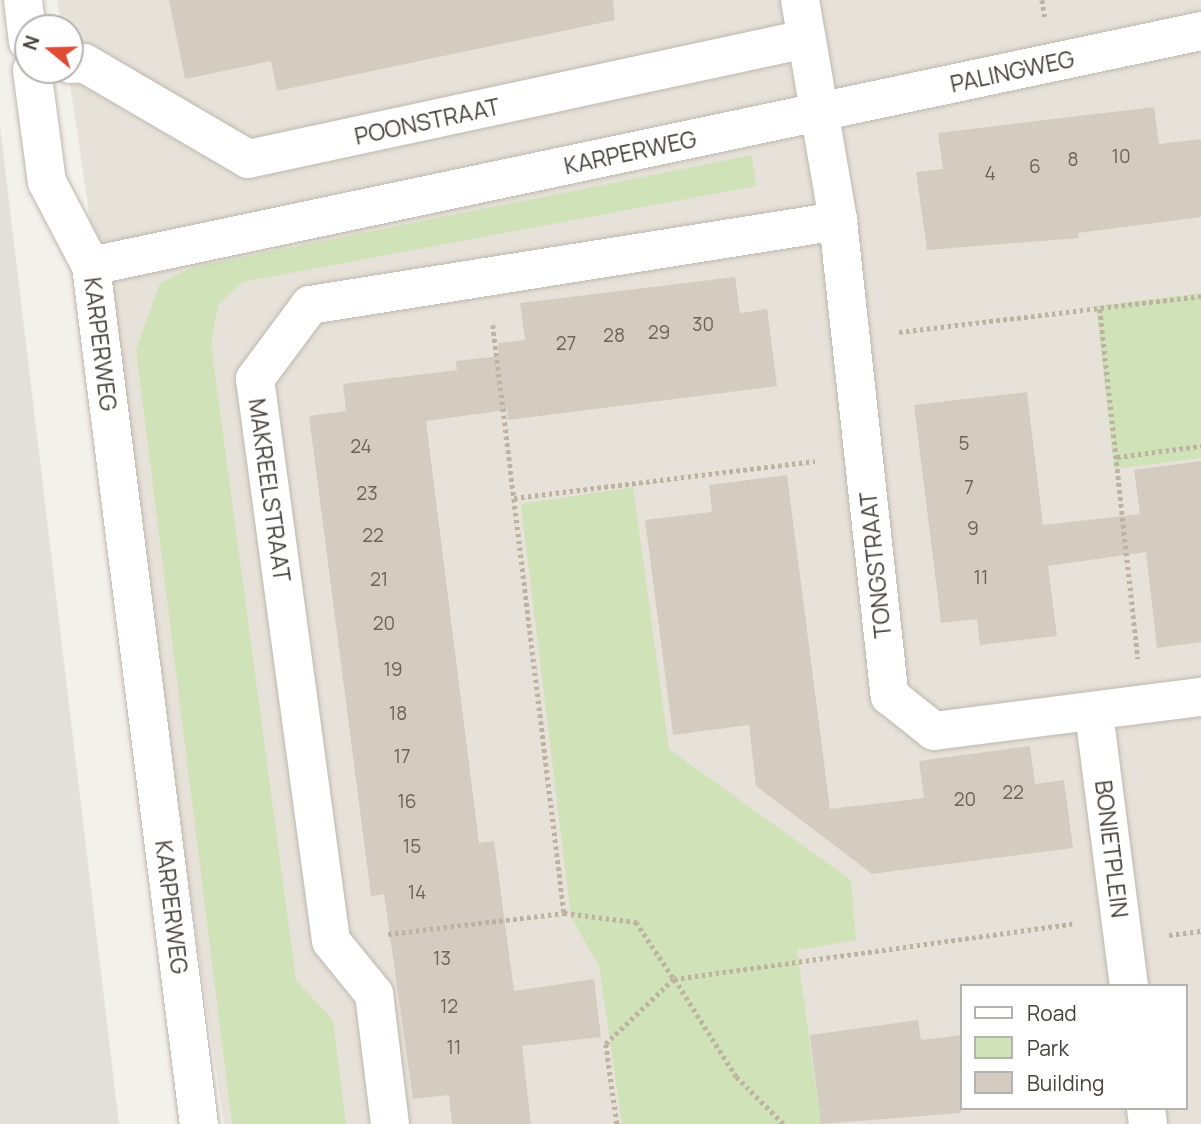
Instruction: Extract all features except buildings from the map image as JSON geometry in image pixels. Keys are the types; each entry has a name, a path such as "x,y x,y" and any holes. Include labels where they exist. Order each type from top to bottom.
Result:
{"street":[{"name":"TONGSTRAAT","path":"800,0 806,39 824,111 890,696 934,731 1094,713 1201,697"},
{"name":"PALINGWEG","path":"824,111 1201,31"},
{"name":"POONSTRAAT","path":"84,63 248,159 806,39"},
{"path":"34,84 47,182 91,266"},
{"name":"KARPERWEG","path":"199,1124 91,266 824,111"},
{"name":"MAKREELSTRAAT","path":"331,941 255,379 310,305 488,279 838,221"},
{"name":"BONIETPLEIN","path":"1094,713 1129,984"},
{"path":"331,941 374,994 390,1124"}],"path":[{"path":"488,279 564,913"},
{"path":"850,338 1201,296"},
{"path":"1100,309 1142,705"},
{"path":"1116,457 1201,446"},
{"path":"514,498 862,455"},
{"path":"331,941 564,913 636,922 736,1077 783,1124"},
{"path":"617,1124 606,1044 674,979 1120,917"}],"shaded area":[{"path":"57,0 1201,0 1201,1124 224,1124 70,84 84,84 84,14 60,14"},
{"path":"0,126 119,1124 0,1124"}],"green space":[{"path":"752,155 756,186 242,282 218,305 211,344 296,980 333,1020 346,1124 232,1124 136,350 160,283 193,267"},
{"path":"1201,293 1201,458 1114,469 1096,306"},
{"path":"633,487 669,749 851,880 856,940 797,950 821,1124 622,1124 599,966 571,917 521,504"}]}
